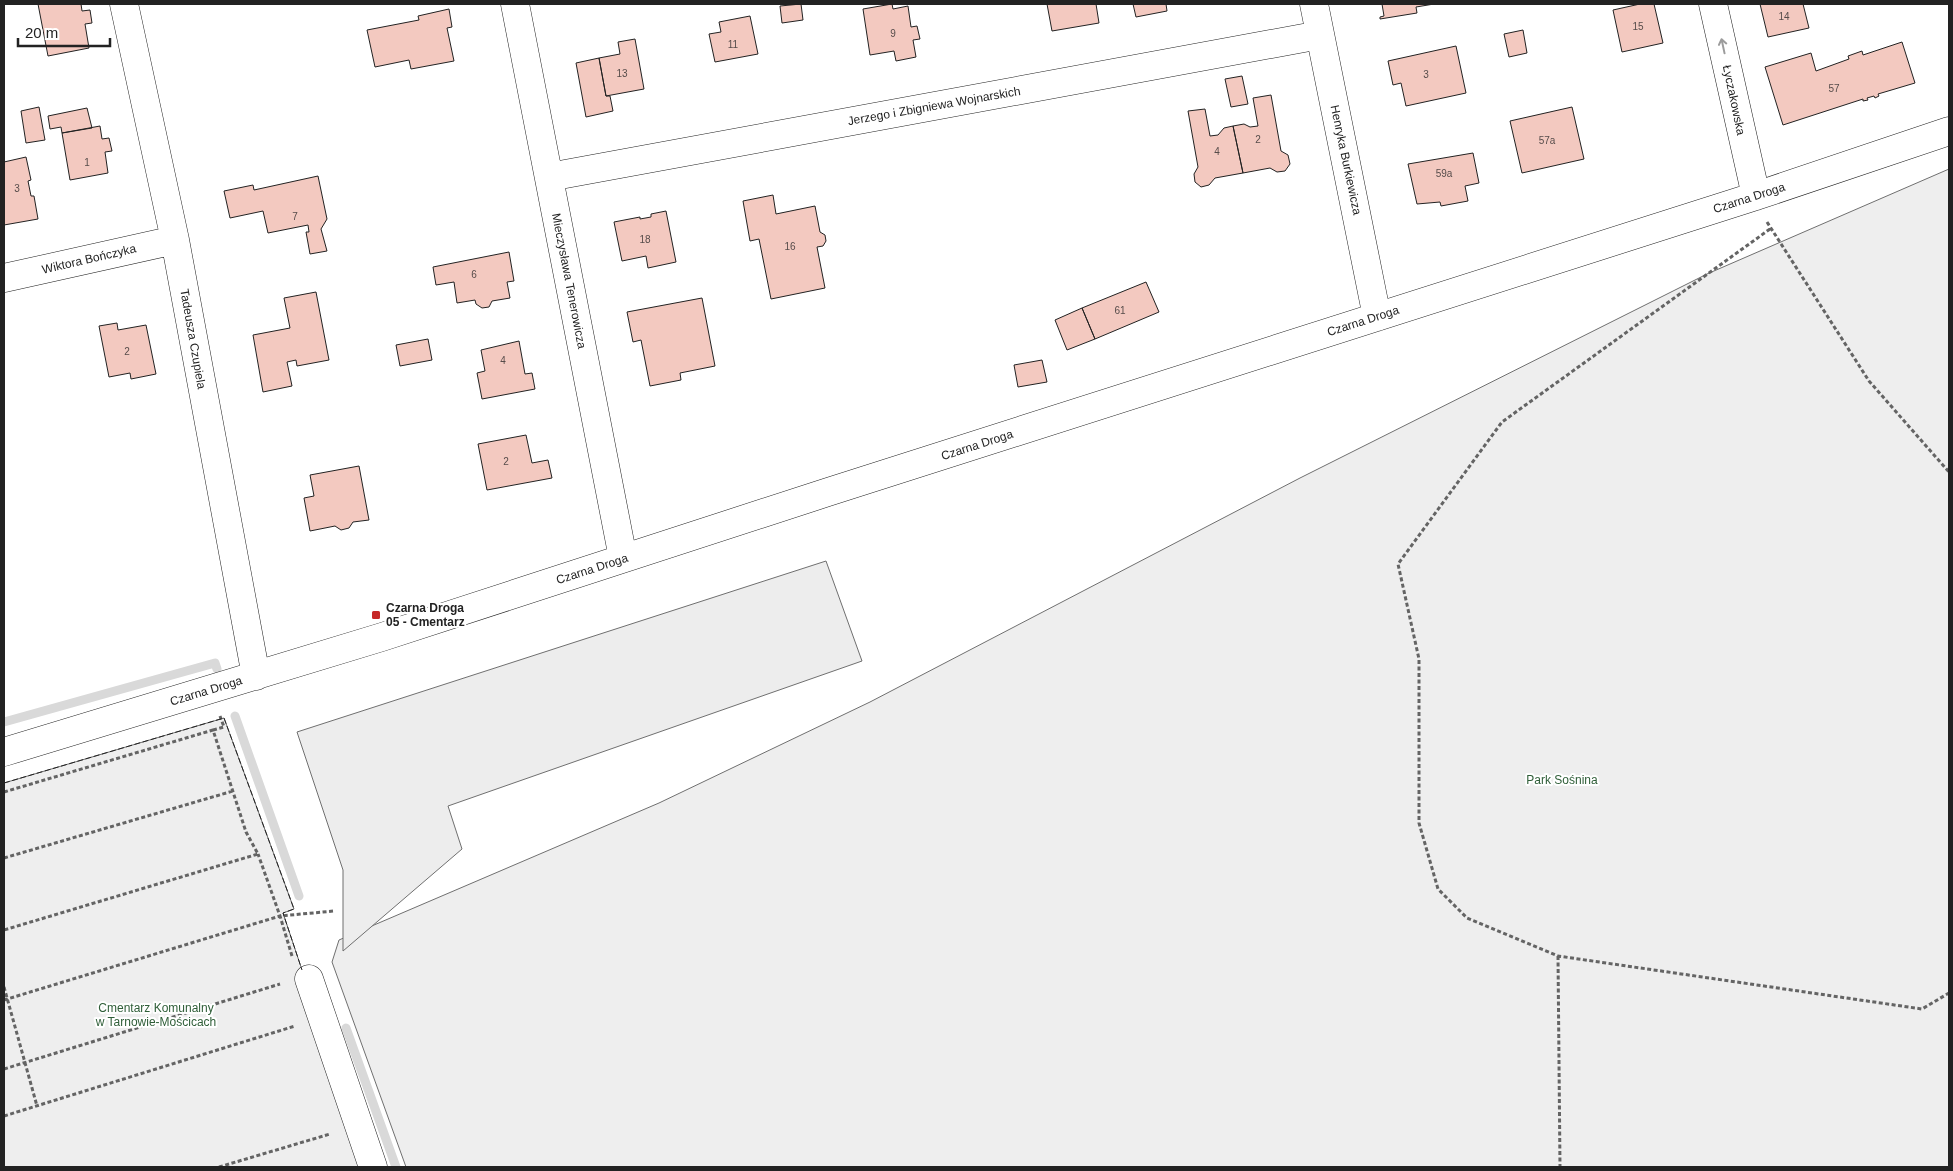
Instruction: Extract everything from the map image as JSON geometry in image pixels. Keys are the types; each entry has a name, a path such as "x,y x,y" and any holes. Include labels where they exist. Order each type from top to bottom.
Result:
{"street":[{"name":"Tadeusza Czupiela","path":"124,4 175,240 256,676"},
{"name":"Mieczysława Tenerowicza","path":"515,4 623,558"},
{"name":"Henryka Burkiewicza","path":"1314,4 1377,317"},
{"name":"Łyczakowska","path":"1713,4 1756,196"},
{"name":"Jerzego i Zbigniewa Wojnarskich","path":"549,177 1320,34"},
{"name":"Czarna Droga","path":"4,752 382,637 623,558 1756,196 1949,132"},
{"name":"Wiktora Bończyka","path":"4,278 175,240"},
{"path":"302,970 322,1018 373,1167"}],"path":[{"path":"1756,196 1770,229 1869,381 1949,472"},
{"path":"1770,229 1502,422 1398,564 1420,659 1419,823 1438,889 1467,918 1558,956 1922,1009 1949,993"},
{"path":"4,792 224,727 218,710"},
{"path":"213,730 246,832 258,854 302,970"},
{"path":"4,858 233,792"},
{"path":"4,930 258,854"},
{"path":"5,999 280,916 334,911"},
{"path":"1558,956 1560,1167"},
{"path":"4,1069 281,984"},
{"path":"4,987 5,999 38,1106"},
{"path":"4,1116 322,1018"},
{"path":"219,1167 360,1125"}],"green space":[{"name":"Park Sośnina","path":"1949,169 1949,1167 406,1167 332,962 339,940 659,803 870,702 1300,478 1707,274"},
{"name":"Cmentarz Komunalny w Tarnowie-Mościcach","path":"224,718 294,909 283,913 304,976 381,1167 4,1167 4,783"}],"shaded area":[{"path":"826,561 862,661 448,806 462,849 343,951 343,870 297,732"}],"building":[{"path":"38,4 81,4 82,11 90,10 92,23 85,24 89,48 48,56"},
{"path":"801,4 803,20 782,23 780,6"},
{"path":"892,4 893,9 908,6 911,27 917,26 920,39 913,40 916,57 896,61 894,51 870,55 863,9"},
{"path":"1047,4 1096,4 1099,23 1052,31"},
{"path":"1133,4 1166,4 1167,11 1136,17"},
{"path":"1382,4 1434,4 1416,7 1417,13 1380,19 1380,17 1384,16"},
{"path":"1640,4 1654,4 1663,43 1622,52 1613,10"},
{"path":"1760,4 1803,4 1809,28 1768,37"},
{"path":"449,9 452,27 447,28 454,61 411,69 409,60 375,67 367,30 419,20 418,16"},
{"path":"750,16 758,54 715,62 709,34 721,32 719,22"},
{"path":"1523,30 1527,53 1509,57 1504,34"},
{"path":"635,39 644,89 606,96 599,58 620,54 618,42"},
{"path":"1902,42 1915,83 1878,94 1879,96 1875,98 1874,96 1867,98 1868,100 1863,101 1863,99 1783,125 1765,67 1811,53 1816,71 1849,59 1848,56 1862,51 1863,55"},
{"path":"1456,46 1466,93 1406,106 1401,83 1393,85 1388,61"},
{"path":"599,58 606,96 610,96 613,111 586,117 576,63"},
{"path":"1242,76 1248,104 1231,107 1225,79"},
{"path":"1271,95 1281,151 1288,155 1290,164 1285,171 1277,172 1270,168 1243,173 1233,126 1244,124 1250,127 1258,126 1253,98"},
{"path":"39,107 45,140 26,143 21,111"},
{"path":"1572,107 1584,159 1522,173 1510,121"},
{"path":"87,108 92,128 62,133 61,127 50,129 48,116"},
{"path":"1205,109 1210,136 1218,135 1224,128 1233,126 1243,173 1215,178 1209,185 1201,187 1195,182 1194,174 1198,167 1188,111"},
{"path":"100,126 102,139 109,138 112,151 105,152 108,173 70,180 62,133"},
{"path":"1473,153 1479,183 1465,186 1468,201 1441,206 1440,202 1417,204 1408,164"},
{"path":"26,157 31,180 28,181 31,196 34,196 38,219 4,225 4,162"},
{"path":"318,176 327,219 321,229 327,251 310,254 306,232 309,232 308,225 268,233 263,211 230,218 224,191 253,185 254,190"},
{"path":"773,195 776,214 815,206 820,232 825,235 826,241 823,246 817,247 825,288 771,299 759,239 750,241 743,201"},
{"path":"666,211 676,262 648,268 646,256 622,261 614,222 651,217 651,214"},
{"path":"509,252 514,281 507,282 510,298 492,301 489,307 482,308 476,304 475,300 457,303 454,282 436,285 433,267"},
{"path":"1146,282 1159,312 1095,339 1082,308"},
{"path":"316,292 329,360 297,366 296,360 287,362 292,386 263,392 253,335 290,328 284,298"},
{"path":"702,298 715,366 680,373 681,380 650,386 641,340 633,342 627,312"},
{"path":"1082,308 1095,339 1067,350 1055,320"},
{"path":"117,323 118,330 146,325 156,374 131,379 130,373 109,377 99,326"},
{"path":"428,339 432,360 400,366 396,345"},
{"path":"519,341 525,374 532,373 535,389 482,399 477,373 485,371 481,350"},
{"path":"1042,360 1047,382 1018,387 1014,365"},
{"path":"526,435 532,463 548,460 552,478 487,490 478,444"},
{"path":"359,466 369,520 353,522 349,528 341,530 335,526 310,531 304,498 314,496 310,475"}],"waterway":[{"path":"4,722 215,663 217,669"},
{"path":"235,716 299,896"},
{"path":"346,1028 396,1167"}],"fence":[{"path":"4,783 224,718 294,909 283,913 302,970"}],"place":[{"name":"Czarna Droga 05 - Cmentarz","path":"376,615"}]}
